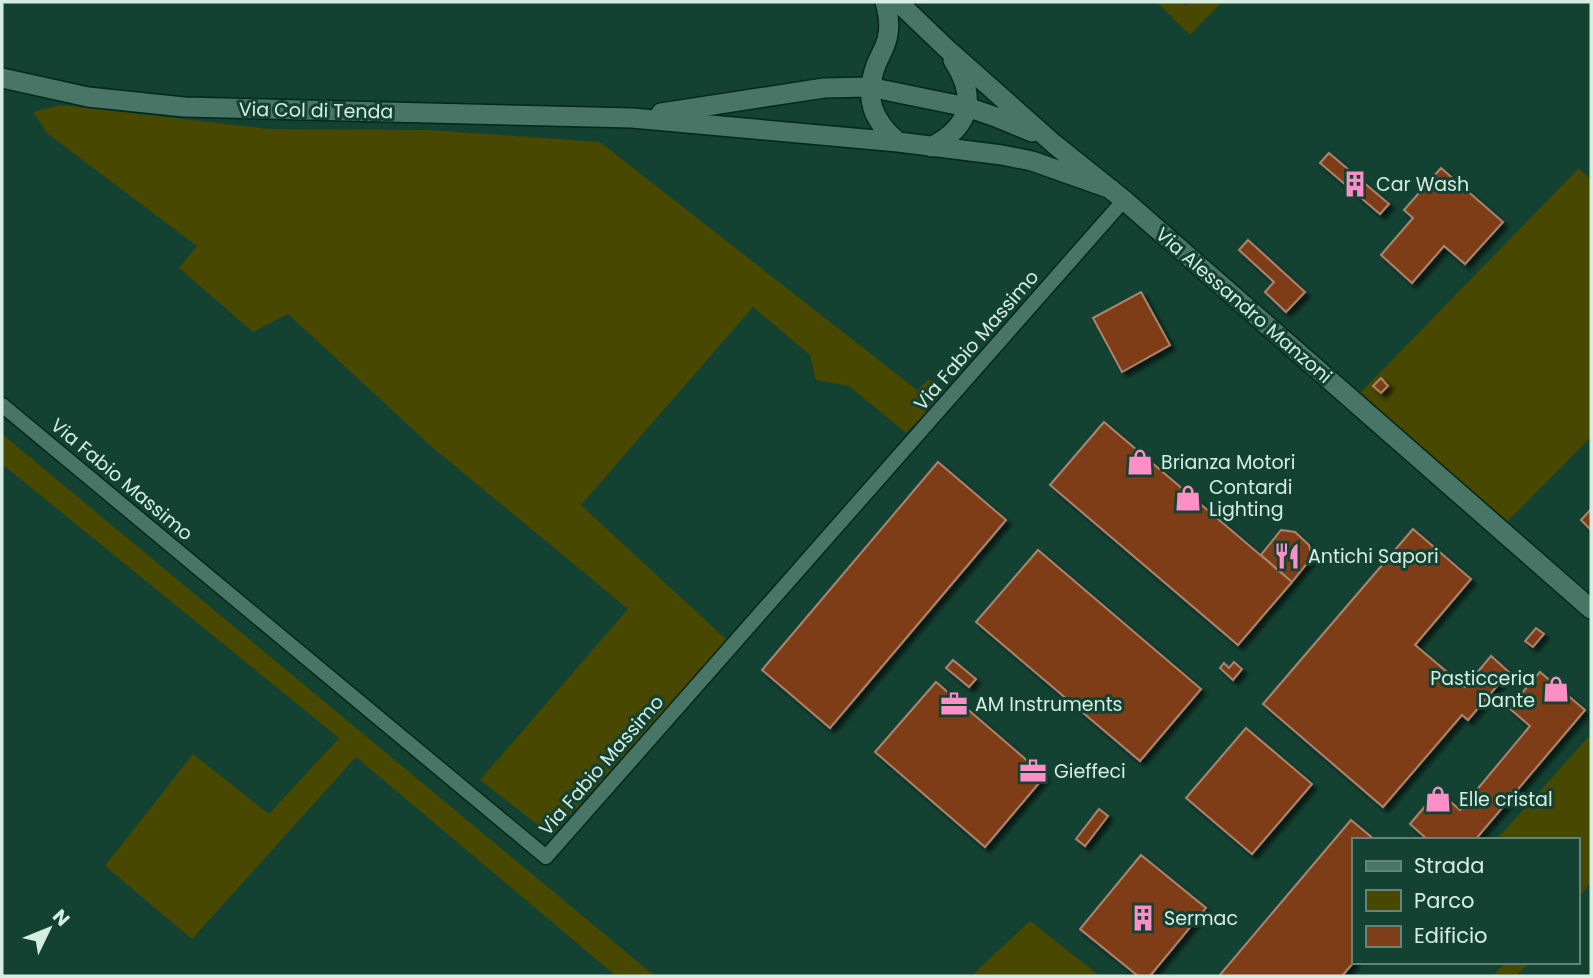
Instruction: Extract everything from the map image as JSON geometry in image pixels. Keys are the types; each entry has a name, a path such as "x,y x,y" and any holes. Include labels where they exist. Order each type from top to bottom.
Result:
{"main road":[{"path":"885,2 890,21 888,37 869,87 870,102 877,120 898,142"},
{"name":"Via Alessandro Manzoni","path":"898,2 1054,144 1118,195 1591,609"},
{"path":"931,147 947,139 958,128 967,107 968,91 963,75 946,48"},
{"name":"Via Col di Tenda","path":"2,78 88,97 184,107 632,117 898,142 992,153 1031,161 1118,195"},
{"name":"Via Col di Tenda","path":"632,117 824,88 869,87 967,107 1009,121 1054,144"}],"street":[{"name":"Via Fabio Massimo","path":"2,405 546,857 1118,195"}],"green space":[{"path":"1157,2 1181,2 1186,6 1190,2 1222,2 1190,35"},
{"path":"61,105 269,129 429,130 600,142 917,390 929,379 946,393 906,433 849,386 816,380 810,355 753,307 581,505 727,640 552,836 480,780 628,609 432,447 288,314 253,332 179,268 197,246 48,134 33,112"},
{"path":"1579,168 1591,180 1591,437 1505,524 1360,393"},
{"path":"2,434 655,976 616,976 356,757 192,939 105,866 193,754 269,814 339,738 2,464"},
{"path":"1591,734 1591,882 1579,897 1579,838 1498,838"},
{"path":"1030,921 1100,976 971,976"},
{"path":"1504,964 1529,964 1515,976 1493,976"}],"building":[{"name":"Car Wash","path":"1329,153 1389,204 1380,214 1320,163"},
{"path":"1441,168 1503,222 1465,264 1444,246 1412,283 1381,255 1413,218 1404,210"},
{"path":"1248,240 1305,292 1286,312 1265,292 1274,282 1239,250"},
{"path":"1141,292 1170,345 1122,372 1093,318"},
{"path":"1381,378 1388,386 1381,393 1373,386"},
{"path":"1104,422 1292,582 1238,645 1050,485"},
{"path":"938,462 1006,520 830,728 762,670"},
{"path":"1591,509 1591,530 1581,520"},
{"path":"1413,529 1471,579 1415,645 1465,687 1491,656 1509,672 1468,720 1462,715 1383,807 1263,704"},
{"name":"Antichi Sapori","path":"1281,530 1295,532 1309,545 1312,557 1292,582 1261,555"},
{"path":"1038,550 1201,689 1140,761 976,622"},
{"path":"1536,628 1544,634 1533,647 1525,641"},
{"path":"953,660 976,679 969,687 946,668"},
{"path":"1234,662 1242,669 1233,680 1220,668 1224,663 1229,668"},
{"path":"1540,672 1585,710 1477,838 1426,838 1410,824 1438,791 1460,810 1530,726 1509,708"},
{"path":"936,682 1045,776 985,847 875,752"},
{"path":"1246,728 1312,784 1252,854 1186,798"},
{"path":"1099,809 1108,816 1085,846 1076,839"},
{"path":"1351,820 1373,838 1352,838 1352,964 1342,976 1219,976"},
{"name":"Sermac","path":"1141,855 1206,908 1150,976 1138,976 1080,929"}],"place":[{"name":"Car Wash","path":"1355,184"},
{"name":"Brianza Motori","path":"1140,462"},
{"name":"Contardi Lighting","path":"1188,498"},
{"name":"Antichi Sapori","path":"1287,556"},
{"name":"Pasticceria Dante","path":"1556,689"},
{"name":"AM Instruments","path":"954,704"},
{"name":"Gieffeci","path":"1033,771"},
{"name":"Elle cristal","path":"1438,799"},
{"name":"Sermac","path":"1143,918"}]}
